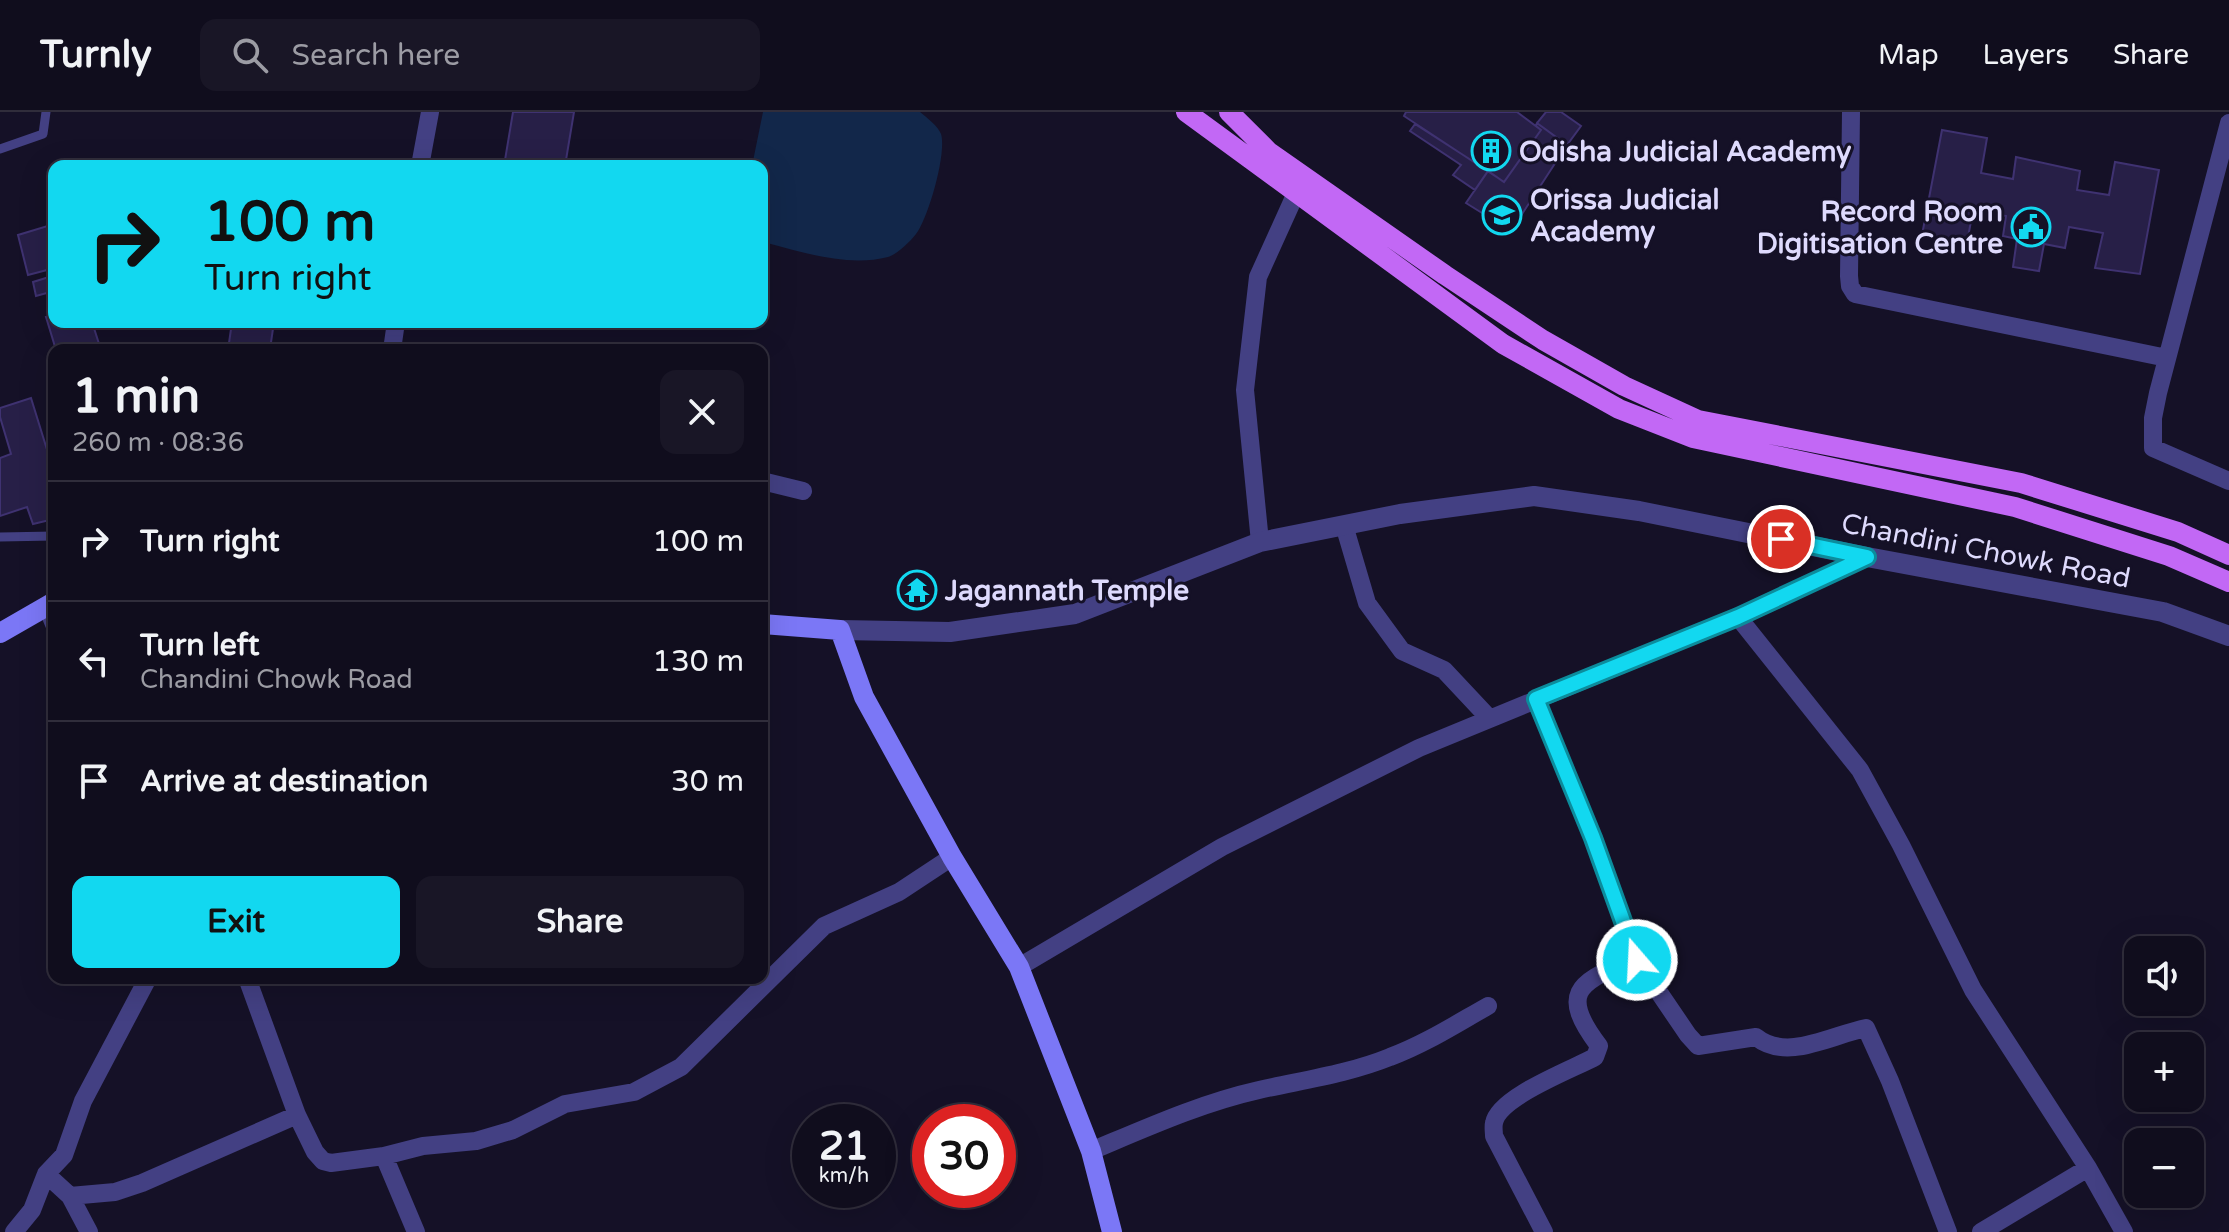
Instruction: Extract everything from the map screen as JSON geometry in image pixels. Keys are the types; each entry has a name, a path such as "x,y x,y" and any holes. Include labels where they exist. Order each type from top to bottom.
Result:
{"main road":[{"path":"1186,112 1503,344 1619,409 1693,438 2015,507 2169,556 2229,582"},
{"path":"1229,112 1269,152 1543,340 1624,386 1698,420 2021,483 2178,532 2229,555"},
{"path":"0,633 48,613"},
{"path":"768,624 840,630 864,697 952,857 1019,967 1091,1151 1112,1232"}],"street":[{"path":"421,160 430,112"},
{"path":"1851,112 1849,276 1855,294 2167,358"},
{"path":"2229,123 2153,418 2153,448 2229,481"},
{"path":"1260,542 1245,390 1258,277 1296,193"},
{"path":"768,482 803,491"},
{"name":"Chandini Chowk Road","path":"840,630 950,632 1075,614 1260,542 1400,514 1534,496 1639,511 2163,612 2229,636"},
{"path":"1344,525 1367,603 1402,651 1444,670 1489,718"},
{"path":"1019,967 1222,847 1419,748 1738,617 1867,557"},
{"path":"1738,617 1860,770 1973,990 2088,1168 2124,1232"},
{"path":"1536,699 1593,838 1636,957 1651,983 1698,1046 1756,1037 1779,1048 1795,1047 1866,1028 1885,1068 1948,1232"},
{"path":"768,981 824,926 899,892 952,857"},
{"path":"1544,1232 1494,1136 1493,1121 1501,1110 1541,1081 1595,1057 1599,1046 1581,1017 1577,1006 1578,991 1589,980 1636,957"},
{"path":"14,1232 32,1210 46,1174 64,1155 83,1101 145,984"},
{"path":"249,984 297,1115 315,1152 323,1161 331,1163 384,1156 423,1146 476,1141 513,1130 565,1104 634,1092 681,1067 765,984"},
{"path":"1091,1151 1181,1114 1257,1090 1318,1078 1387,1059 1422,1044 1488,1006"},
{"path":"70,1196 115,1192 142,1183 297,1115"},
{"path":"384,1156 416,1232"},
{"path":"1981,1232 2088,1168"},
{"path":"46,1174 70,1196 89,1232"}],"lane":[{"path":"0,149 43,134 46,112"},
{"path":"0,537 48,536"}],"water":[{"path":"763,112 920,112 941,134 939,170 921,226 903,248 891,256 873,260 842,260 768,243 768,160 753,160"}],"building":[{"path":"513,112 574,112 566,160 505,160"},
{"name":"Odisha Judicial Academy","path":"1406,112 1517,112 1541,130 1504,182 1404,116"},
{"name":"Odisha Judicial Academy","path":"1546,112 1561,112 1581,126 1567,145 1537,123"},
{"name":"Odisha Judicial Academy","path":"1537,123 1567,145 1511,231 1466,203 1488,171 1504,182 1541,130"},
{"name":"Odisha Judicial Academy","path":"1415,124 1488,171 1475,190 1453,175 1461,165 1410,131"},
{"path":"1942,130 1987,138 1981,173 2013,179 2016,157 2080,171 2077,190 2109,195 2115,162 2159,170 2140,274 2095,268 2103,233 2069,227 2065,248 2044,244 2039,271 2013,267 2017,239 2003,236 2006,216 1973,210 1967,243 1922,235"},
{"path":"48,226 48,274 47,270 28,275 18,235"},
{"path":"48,277 48,293 36,296 33,282"},
{"path":"49,328 94,328 99,344 54,344"},
{"path":"231,328 273,328 271,344 229,343"},
{"path":"31,398 48,453 48,520 33,524 27,507 0,516 0,458 11,454 0,408"}],"place":[{"name":"Odisha Judicial Academy","path":"1491,151"},
{"name":"Orissa Judicial Academy","path":"1502,215"},
{"name":"Record Room Digitisation Centre","path":"2031,227"},
{"name":"Jagannath Temple","path":"917,590"}],"route":[{"path":"1637,960 1593,838 1536,699 1738,617 1867,557 1781,539"}]}
